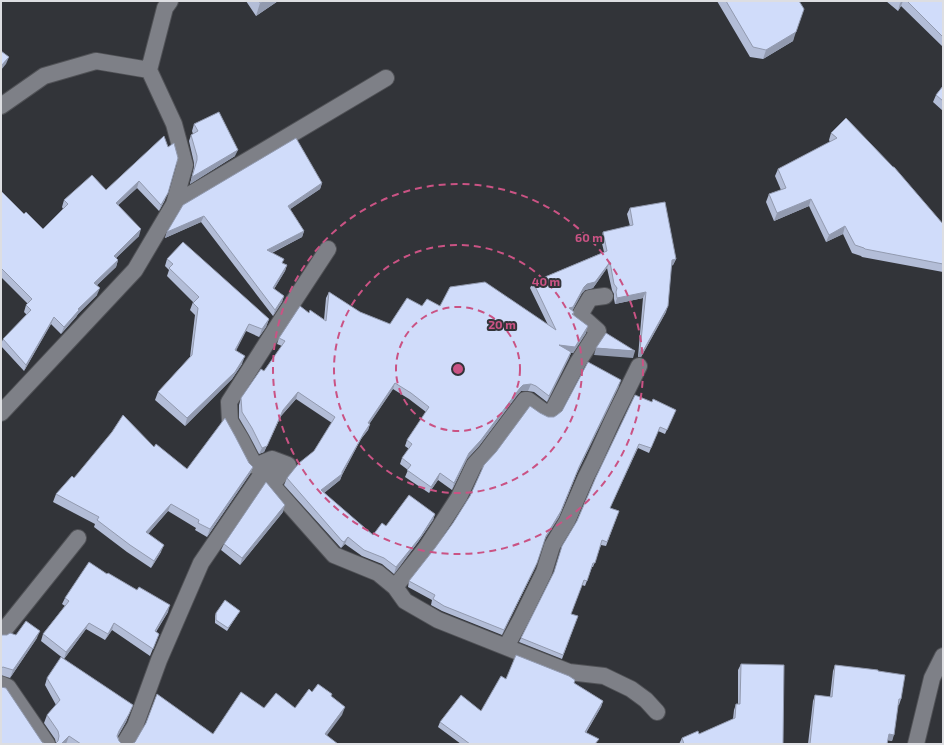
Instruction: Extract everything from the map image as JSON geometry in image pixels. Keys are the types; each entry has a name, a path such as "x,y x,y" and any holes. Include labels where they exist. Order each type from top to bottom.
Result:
{"street":[{"path":"1,413 135,270 174,204 185,165 174,124 149,70 163,3"},
{"path":"1,106 44,76 96,61 149,70"},
{"path":"174,204 386,78"},
{"path":"328,249 229,402 230,421 241,439 254,466 272,459 288,465 272,485 334,555 378,573 395,587 405,601 438,620 569,672 604,676 636,693 646,700 657,712"},
{"path":"395,587 426,548 447,516 459,497 474,465 486,452 525,400 528,400 543,411 549,413 552,412 578,362 598,331 580,315 590,298 605,296"},
{"path":"506,647 544,572 552,546 567,521 613,419 640,366"},
{"path":"124,744 135,726 159,660 201,563 272,459"},
{"path":"1,634 78,538"},
{"path":"916,744 932,678 943,656"},
{"path":"1,684 8,687 47,744"}],"building":[{"path":"726,1 799,1 804,9 796,32 766,50 753,47"},
{"path":"907,1 943,1 943,37"},
{"path":"1,51 9,57 1,66"},
{"path":"943,86 943,101 936,95"},
{"path":"219,112 238,150 192,177 197,160 191,135 198,131 194,124"},
{"path":"846,118 894,167 943,224 943,264 865,249 855,245 845,226 829,235 811,199 777,213 769,194 786,188 778,169 837,138 831,133"},
{"path":"164,136 168,147 174,143 178,158 168,193 161,205 139,181 116,203 141,229 114,256 118,260 94,283 100,288 78,309 79,310 64,327 54,317 26,365 3,339 31,310 26,305 32,299 1,268 1,191 24,214 26,212 43,229 68,204 64,200 92,175 106,190"},
{"path":"296,138 322,183 288,206 304,231 267,250 284,259 282,263 287,265 273,288 284,296 275,310 204,216 167,232 183,205"},
{"path":"665,202 676,259 672,260 668,306 643,351 640,350 646,292 617,298 617,288 614,284 610,262 595,282 587,284 584,287 573,307 569,308 574,313 572,314 588,326 575,347 559,345 571,352 549,396 536,386 531,384 523,385 481,440 469,453 454,483 440,473 431,487 407,470 411,465 402,458 412,444 407,440 429,407 395,383 368,423 370,424 342,474 321,490 373,535 382,523 386,526 409,495 435,514 421,536 396,567 384,558 364,550 348,537 344,542 342,541 287,478 299,463 314,451 335,417 298,392 283,410 267,446 262,448 242,412 241,398 261,369 264,371 285,341 279,338 300,306 309,313 310,310 326,321 329,292 360,312 390,324 407,298 422,306 427,299 440,306 450,287 485,282 556,330 533,282 607,251 603,232 633,225 630,208"},
{"path":"183,242 269,319 262,329 249,324 235,350 245,356 235,372 187,418 158,392 192,355 198,308 193,303 199,297 169,268 173,264 167,259"},
{"path":"606,333 635,351 596,348"},
{"path":"588,362 621,380 579,467 561,511 546,536 537,563 504,630 444,606 433,599 435,595 409,581 453,523 470,496 484,465 496,452 530,406 548,417 554,417 557,415 562,411"},
{"path":"635,395 652,402 653,399 676,410 667,430 660,427 651,448 639,444 610,508 619,511 607,542 602,540 595,563 593,563 587,581 584,580 571,614 578,616 563,655 521,638 554,572 562,546 577,521"},
{"path":"123,415 154,447 156,444 187,469 225,418 249,463 253,467 210,529 198,523 199,520 171,504 146,532 164,545 154,561 97,520 99,517 56,494 72,476 74,478 112,432"},
{"path":"266,482 285,505 242,558 224,544"},
{"path":"89,562 107,574 108,573 137,590 139,587 170,605 155,631 159,634 153,649 114,623 108,634 89,623 66,652 43,634 69,601 65,598"},
{"path":"225,600 240,611 228,628 216,620 216,613"},
{"path":"26,621 40,631 13,670 3,667 1,668 1,635 7,635 10,633 16,635"},
{"path":"516,655 569,676 575,680 574,683 603,701 585,732 599,739 595,744 470,744 440,722 461,695 481,711 501,676 506,679"},
{"path":"61,657 133,705 117,736 122,744 81,744 69,736 61,744 55,744 58,741 58,731 47,715 60,700 47,678"},
{"path":"741,664 784,665 783,744 684,744 682,738 698,731 699,734 735,718 736,704 740,704"},
{"path":"835,665 905,675 901,699 899,699 894,735 889,734 887,744 810,744 815,695 832,697"},
{"path":"318,684 332,694 331,696 345,707 325,734 338,744 132,744 135,742 146,723 157,694 213,734 241,692 264,708 276,693 295,708 309,689 312,692"},
{"path":"1,687 6,688 42,742 45,744 1,744"}]}
